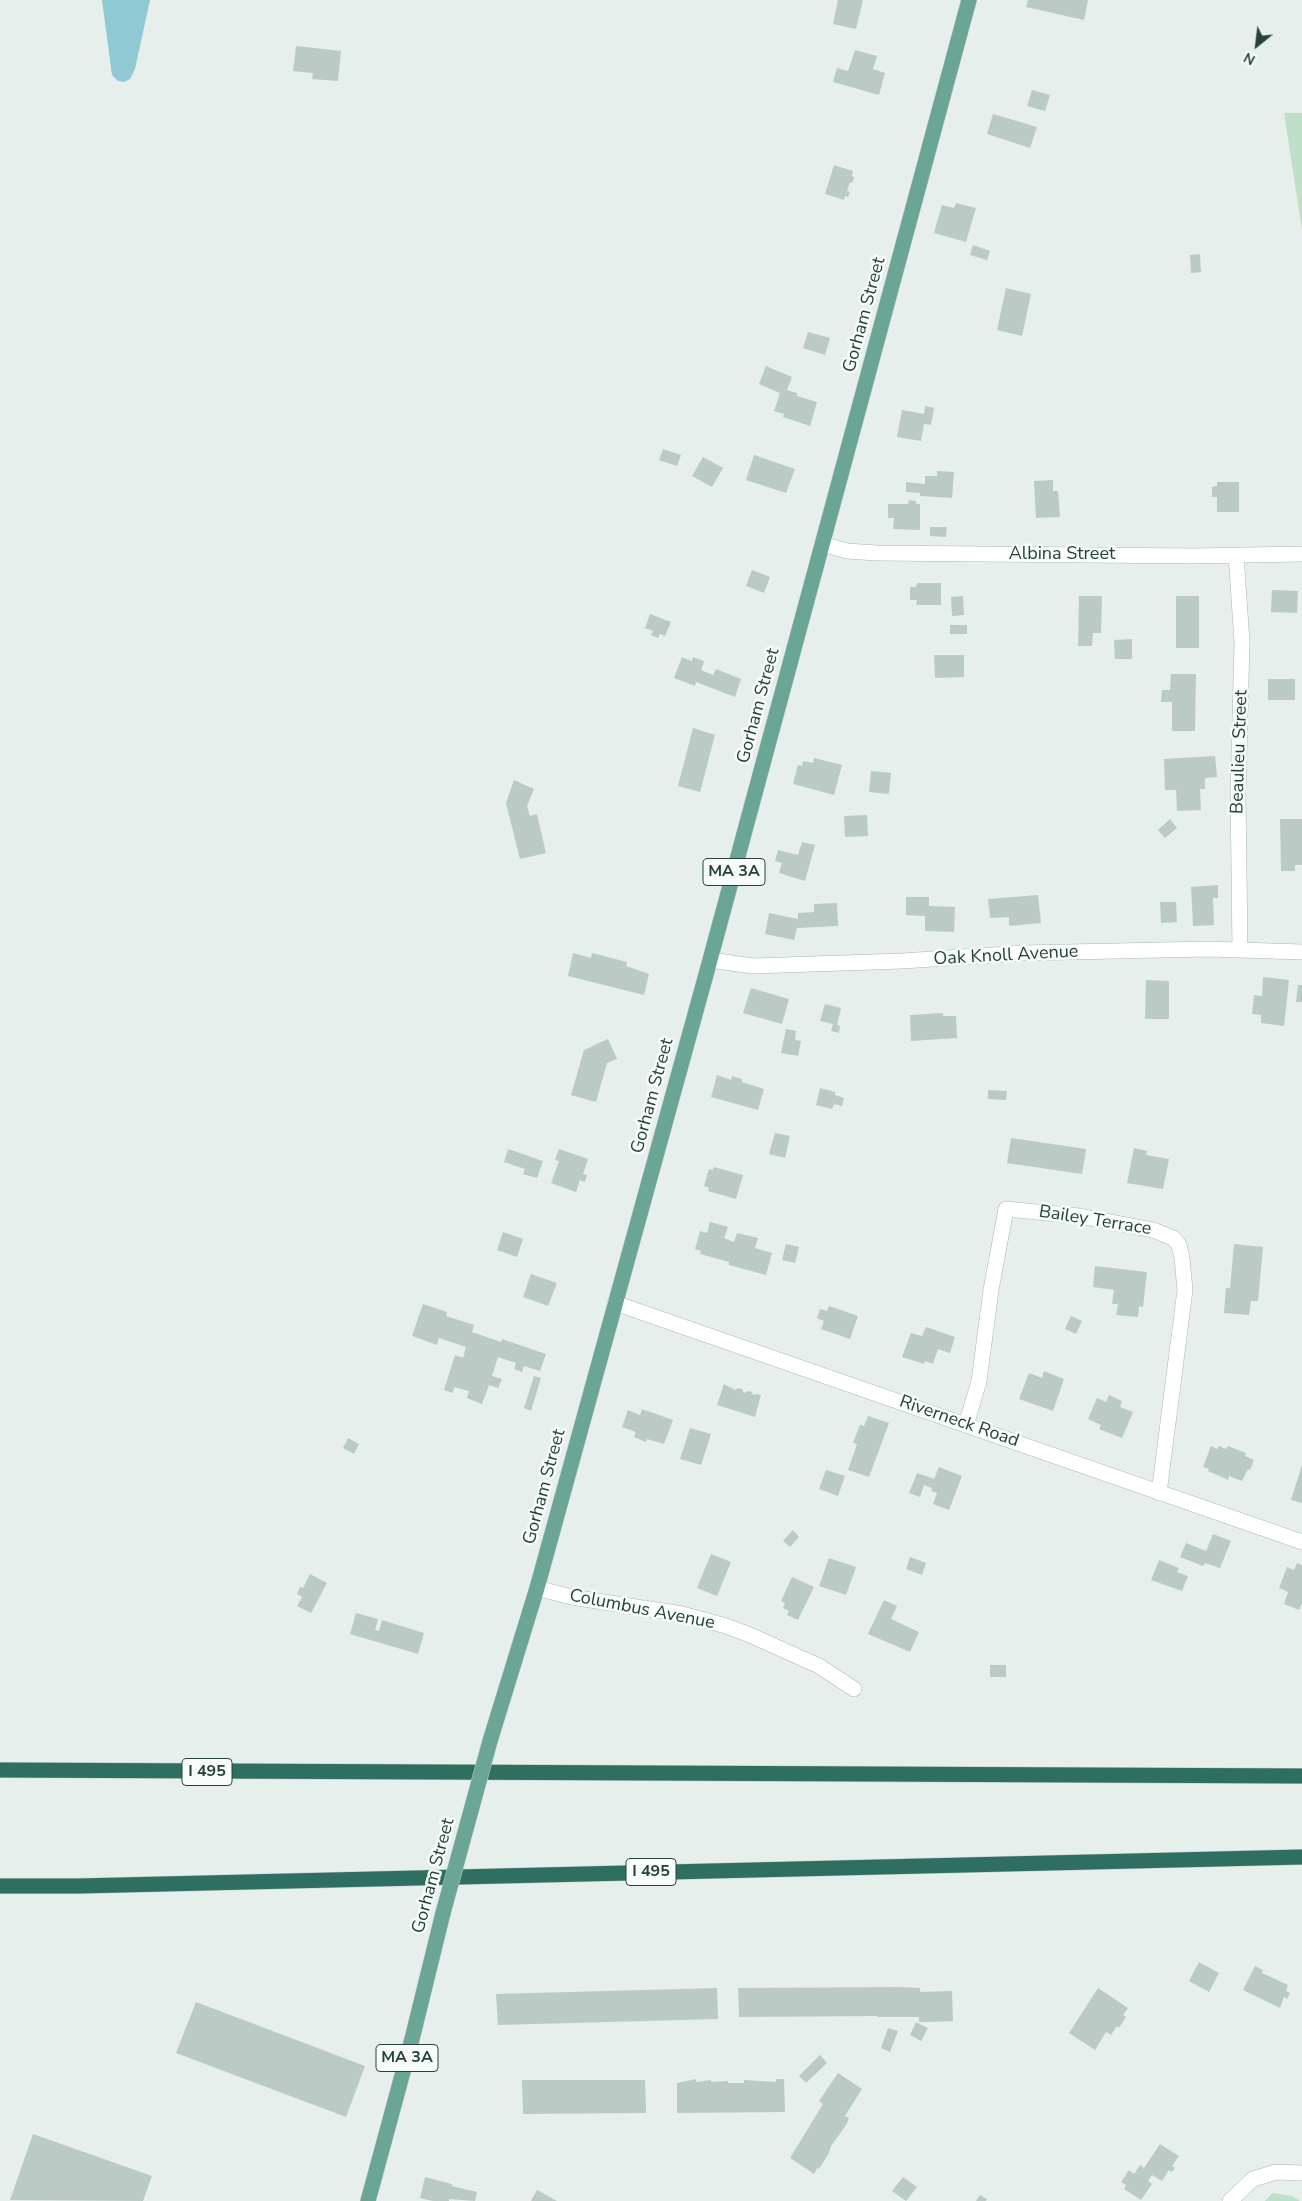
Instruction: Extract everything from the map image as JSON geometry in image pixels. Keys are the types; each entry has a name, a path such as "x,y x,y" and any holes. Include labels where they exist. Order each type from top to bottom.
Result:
{"highway":[{"name":"I 495","path":"0,1770 1302,1776"},
{"name":"I 495","path":"0,1886 78,1886 1302,1857"}],"main road":[{"name":"Gorham Street","path":"368,2201 413,2035 443,1913 490,1741 537,1588 710,960 969,0"}],"street":[{"name":"Albina Street","path":"822,544 847,550 876,553 1302,554"},
{"name":"Beaulieu Street","path":"1236,555 1242,642 1238,809 1240,949"},
{"name":"Oak Knoll Avenue","path":"710,960 753,966 902,961 992,954 1240,949 1302,952"},
{"name":"Bailey Terrace","path":"966,1425 978,1381 991,1290 1006,1209 1089,1217 1153,1230 1173,1238 1179,1245 1185,1290 1159,1493"},
{"name":"Riverneck Road","path":"615,1303 1302,1542"},
{"name":"Columbus Avenue","path":"537,1588 571,1597 682,1614 726,1626 804,1659 854,1689"},
{"path":"1230,2201 1252,2179 1276,2172 1302,2173"}],"green space":[{"path":"1284,113 1302,113 1302,230"},
{"path":"1272,2193 1292,2196 1300,2201 1265,2201"}],"water":[{"path":"102,0 150,0 135,69 130,79 124,82 118,81 112,75"}],"building":[{"path":"838,0 863,0 856,29 833,24"},
{"path":"1028,0 1088,0 1084,20 1026,7"},
{"path":"296,46 341,51 338,81 312,79 313,73 293,71"},
{"path":"855,50 877,56 873,69 885,73 879,95 833,82 837,68 848,71"},
{"path":"1032,90 1050,95 1045,111 1027,106"},
{"path":"993,114 1037,127 1030,148 987,134"},
{"path":"834,165 853,171 852,176 854,177 847,191 850,192 848,197 845,196 844,200 825,194"},
{"path":"956,203 976,208 966,242 934,233 942,205 954,208"},
{"path":"973,245 990,251 987,260 970,255"},
{"path":"1200,254 1201,272 1191,273 1190,255"},
{"path":"1006,288 1031,294 1022,336 997,330"},
{"path":"808,332 830,338 825,355 803,348"},
{"path":"766,366 792,377 787,390 797,393 797,396 817,402 810,426 783,417 784,414 774,411 780,393 759,384"},
{"path":"925,406 934,408 931,425 924,424 921,441 897,437 902,410 924,414"},
{"path":"663,449 681,455 677,466 659,460"},
{"path":"754,455 795,469 786,493 746,480"},
{"path":"703,457 723,468 712,487 692,476"},
{"path":"937,471 954,472 952,498 920,496 920,493 906,492 906,482 925,484 925,476 937,476"},
{"path":"1053,480 1053,491 1058,491 1060,517 1036,518 1034,481"},
{"path":"1217,482 1239,482 1239,512 1217,512 1217,497 1212,497 1212,487 1217,486"},
{"path":"909,500 920,504 920,530 893,529 894,518 888,518 888,504 908,504"},
{"path":"930,527 947,527 946,537 930,536"},
{"path":"752,570 770,577 764,593 746,586"},
{"path":"917,583 941,583 941,605 916,605 917,600 910,600 910,587 916,587"},
{"path":"1272,590 1298,591 1297,613 1271,612"},
{"path":"963,596 964,615 952,616 951,597"},
{"path":"1079,596 1102,596 1101,633 1093,633 1092,646 1078,646"},
{"path":"1176,596 1199,596 1199,648 1176,648"},
{"path":"650,614 671,622 665,636 660,634 658,638 651,635 653,631 645,628"},
{"path":"950,625 967,625 967,634 950,634"},
{"path":"1132,639 1132,659 1115,659 1114,640"},
{"path":"934,655 964,655 964,677 935,678"},
{"path":"682,657 692,661 693,657 704,661 701,670 713,675 716,669 741,679 735,697 696,682 695,686 674,678"},
{"path":"1171,674 1196,674 1195,731 1172,731 1172,702 1161,702 1162,690 1170,690"},
{"path":"1268,679 1295,679 1295,700 1268,700"},
{"path":"693,728 715,735 700,792 678,786"},
{"path":"1215,756 1217,777 1205,778 1205,789 1200,789 1201,810 1177,811 1176,790 1165,790 1164,759"},
{"path":"814,758 842,765 834,795 793,784 798,765 802,766 803,761 813,763"},
{"path":"871,771 891,773 889,794 869,792"},
{"path":"514,780 534,789 527,806 530,816 537,814 546,853 520,859 506,803"},
{"path":"867,815 868,836 845,837 844,816"},
{"path":"1170,819 1177,828 1165,838 1158,830"},
{"path":"1280,819 1302,819 1302,865 1295,865 1295,871 1281,871"},
{"path":"802,842 815,845 805,881 779,873 782,863 775,861 778,850 798,855"},
{"path":"1218,885 1218,898 1213,898 1214,925 1193,926 1191,887"},
{"path":"1038,895 1041,923 1009,926 1009,917 990,918 988,899"},
{"path":"906,897 929,897 929,906 955,907 954,932 925,931 925,916 906,915"},
{"path":"1160,902 1176,902 1177,922 1161,923"},
{"path":"837,903 838,926 797,928 794,940 765,934 769,913 798,919 798,913 814,912 814,904"},
{"path":"573,953 591,958 592,953 627,962 626,966 649,974 644,995 568,976"},
{"path":"1263,977 1289,980 1284,1026 1261,1023 1261,1015 1252,1014 1254,995 1262,996"},
{"path":"1146,980 1169,981 1169,1019 1145,1019"},
{"path":"1298,985 1302,985 1302,1002 1296,1002"},
{"path":"751,988 789,999 782,1024 743,1013"},
{"path":"825,1004 841,1008 837,1025 840,1026 839,1033 831,1031 833,1024 820,1021"},
{"path":"943,1013 943,1016 956,1016 957,1038 911,1041 910,1015"},
{"path":"786,1029 796,1031 795,1040 801,1041 798,1056 781,1053"},
{"path":"608,1039 617,1059 607,1063 596,1102 571,1095 584,1050"},
{"path":"717,1075 731,1080 732,1076 742,1079 742,1082 764,1089 758,1110 711,1097"},
{"path":"820,1088 835,1092 835,1095 844,1098 842,1106 834,1104 832,1109 816,1105"},
{"path":"988,1090 1007,1091 1006,1100 988,1099"},
{"path":"775,1133 790,1136 785,1158 769,1154"},
{"path":"1011,1138 1086,1149 1082,1174 1007,1163"},
{"path":"1134,1148 1147,1151 1146,1155 1169,1159 1163,1189 1127,1183"},
{"path":"508,1149 543,1161 537,1178 523,1174 525,1169 504,1162"},
{"path":"559,1149 588,1159 583,1174 587,1175 585,1182 580,1180 576,1192 551,1183 559,1161 555,1160"},
{"path":"714,1167 743,1175 736,1199 708,1191 709,1188 704,1186 709,1169 713,1170"},
{"path":"710,1222 728,1227 724,1238 734,1242 737,1233 758,1238 755,1248 772,1253 766,1275 729,1265 729,1262 700,1254 701,1251 695,1249 700,1231 707,1233"},
{"path":"503,1232 523,1239 517,1257 497,1250"},
{"path":"786,1244 799,1247 795,1263 782,1260"},
{"path":"1234,1244 1263,1247 1258,1301 1251,1301 1249,1315 1224,1313 1226,1288 1230,1288"},
{"path":"1095,1266 1147,1272 1143,1307 1139,1306 1138,1317 1116,1315 1118,1304 1112,1304 1114,1290 1093,1287"},
{"path":"531,1274 557,1283 548,1306 523,1297"},
{"path":"423,1304 447,1312 446,1316 474,1325 472,1332 501,1342 502,1339 546,1354 540,1371 524,1366 522,1372 514,1369 516,1363 498,1357 492,1376 502,1379 498,1388 489,1385 482,1404 467,1398 469,1391 454,1387 453,1393 444,1390 455,1355 463,1358 466,1347 439,1338 437,1345 412,1336"},
{"path":"829,1306 858,1316 850,1339 821,1329 824,1321 817,1318 820,1309 827,1311"},
{"path":"1071,1316 1082,1321 1076,1334 1065,1329"},
{"path":"926,1327 955,1337 950,1353 938,1349 933,1364 925,1361 924,1364 902,1357 911,1333 922,1336"},
{"path":"1044,1371 1064,1379 1053,1411 1019,1399 1029,1373 1042,1378"},
{"path":"534,1376 541,1378 531,1411 524,1408"},
{"path":"724,1384 735,1390 738,1388 742,1389 744,1393 748,1391 752,1392 753,1395 761,1395 755,1417 717,1405"},
{"path":"1109,1395 1122,1401 1120,1407 1133,1412 1122,1438 1099,1429 1101,1425 1088,1419 1097,1398 1106,1402"},
{"path":"642,1409 673,1420 664,1444 647,1439 646,1442 634,1437 636,1432 622,1427 628,1410 640,1415"},
{"path":"868,1416 889,1423 869,1477 848,1470 857,1444 853,1443 860,1425 864,1426"},
{"path":"690,1428 711,1434 701,1465 680,1459"},
{"path":"348,1438 359,1444 354,1454 343,1448"},
{"path":"1211,1446 1217,1449 1219,1446 1226,1449 1228,1446 1246,1453 1245,1456 1254,1460 1242,1481 1229,1476 1228,1480 1203,1467"},
{"path":"1302,1465 1302,1503 1291,1500"},
{"path":"939,1467 962,1476 949,1510 933,1504 937,1493 931,1491 932,1488 924,1485 920,1497 909,1493 917,1473 934,1479"},
{"path":"826,1470 845,1476 838,1496 819,1489"},
{"path":"793,1530 799,1537 790,1547 783,1541"},
{"path":"1213,1534 1231,1541 1220,1568 1205,1563 1203,1566 1180,1557 1186,1543 1206,1551"},
{"path":"711,1554 731,1562 717,1596 697,1588"},
{"path":"910,1557 926,1563 922,1575 906,1569"},
{"path":"829,1558 856,1567 846,1595 819,1586"},
{"path":"1159,1560 1179,1568 1177,1572 1188,1576 1182,1591 1151,1580"},
{"path":"1297,1563 1302,1565 1302,1603 1299,1610 1284,1604 1288,1592 1279,1588 1287,1567 1294,1570"},
{"path":"310,1574 327,1583 311,1613 297,1606 302,1597 297,1594 300,1587 303,1588"},
{"path":"792,1577 814,1587 798,1620 787,1615 789,1611 783,1608 785,1603 781,1601"},
{"path":"884,1600 897,1606 891,1619 919,1632 910,1652 868,1634"},
{"path":"356,1613 378,1619 375,1630 379,1631 382,1620 424,1633 418,1654 350,1634"},
{"path":"990,1665 1006,1665 1006,1677 990,1677"},
{"path":"1199,1962 1219,1973 1209,1992 1189,1981"},
{"path":"1255,1966 1263,1970 1262,1973 1288,1985 1286,1991 1290,1993 1287,1999 1284,1997 1280,2008 1243,1990"},
{"path":"717,1988 718,2019 498,2025 496,1994"},
{"path":"738,1988 920,1988 920,1992 952,1991 953,2021 919,2022 919,2017 877,2016 739,2017"},
{"path":"1098,1988 1128,2008 1123,2015 1126,2017 1119,2028 1117,2026 1111,2035 1106,2032 1095,2050 1069,2033"},
{"path":"196,2002 365,2066 346,2117 176,2053"},
{"path":"916,2022 928,2028 921,2041 910,2035"},
{"path":"888,2028 898,2031 890,2052 881,2048"},
{"path":"820,2055 827,2063 806,2083 799,2076"},
{"path":"838,2073 862,2089 845,2116 849,2118 846,2125 814,2174 790,2158 823,2104 819,2101"},
{"path":"696,2079 696,2082 711,2080 711,2082 728,2081 728,2083 744,2083 744,2080 776,2082 776,2079 784,2079 785,2112 677,2113 677,2083"},
{"path":"522,2080 645,2080 646,2113 523,2114"},
{"path":"33,2134 152,2176 143,2201 10,2200"},
{"path":"1160,2144 1179,2156 1172,2166 1175,2168 1172,2172 1169,2170 1162,2181 1152,2175 1148,2181 1152,2184 1141,2200 1124,2189 1126,2185 1121,2182 1129,2170 1134,2174 1140,2165 1144,2168"},
{"path":"425,2177 477,2192 475,2201 449,2199 449,2201 433,2201 420,2198"},
{"path":"903,2177 917,2187 906,2201 892,2191"},
{"path":"537,2190 557,2201 531,2201"},
{"path":"980,2195 987,2199 986,2201 976,2201"}]}
